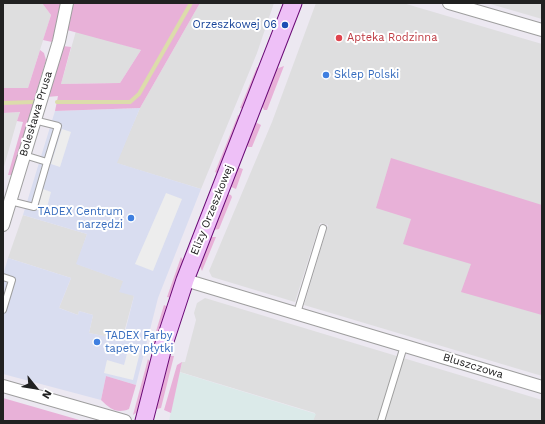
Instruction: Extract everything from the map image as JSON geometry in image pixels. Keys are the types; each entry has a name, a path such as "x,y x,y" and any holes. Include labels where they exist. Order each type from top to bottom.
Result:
{"street":[{"name":"Bolesława Prusa","path":"3,226 58,41 67,3"},
{"name":"Elizy Orzeszkowej","path":"144,421 163,347 185,280 293,3"},
{"path":"449,3 542,30"},
{"name":"Bluszczowa","path":"185,280 542,387"},
{"path":"3,386 125,421"}],"lane":[{"path":"10,201 34,207 58,126 34,120"},
{"path":"24,155 47,162"},
{"path":"297,313 323,228"},
{"path":"3,277 12,280 3,310"},
{"path":"381,421 404,346"}],"shaded area":[{"path":"3,3 42,3 51,15 28,88 3,88"},
{"path":"42,3 60,4 60,12 52,42 43,40 51,15"},
{"path":"74,3 200,3 140,108 55,111 58,96 47,97 63,46 71,47 61,84 120,83 141,50 67,30"},
{"path":"200,3 274,3 257,53 201,189 116,163 140,108"},
{"path":"316,3 403,3 542,44 542,376 304,305 328,225 320,223 295,302 212,277 209,271 272,122"},
{"path":"487,3 542,3 542,19"},
{"path":"76,31 141,50 120,83 61,84"},
{"path":"40,50 44,53 46,60 12,175 8,175 23,122 17,121 20,112 3,113 3,88 28,88"},
{"path":"284,66 267,110 264,110 262,106 276,69"},
{"path":"257,67 261,68 245,109 240,108"},
{"path":"140,108 117,163 201,189 158,298 136,385 106,376 101,400 3,374 3,275 8,258 71,278 59,308 78,315 79,311 93,315 89,333 123,340 134,296 119,292 123,281 76,264 87,234 23,215 55,111"},
{"path":"20,112 17,121 3,170 3,113"},
{"path":"238,115 242,117 219,174 215,172"},
{"path":"257,123 261,125 252,147 248,147 247,144 255,124"},
{"path":"62,129 71,132 60,167 51,164"},
{"path":"391,158 542,205 542,315 461,292 471,264 403,244 411,219 376,208"},
{"path":"237,167 243,169 236,189 229,186"},
{"path":"43,189 51,192 46,211 38,208"},
{"path":"166,193 182,199 153,271 135,264"},
{"path":"227,194 231,195 232,197 219,229 214,230"},
{"path":"23,215 87,234 77,264 124,281 134,296 122,340 89,333 93,315 79,311 78,315 59,308 71,278 8,258"},
{"path":"210,237 216,237 202,271 199,264"},
{"path":"181,257 184,262 172,298 167,297"},
{"path":"205,298 542,400 542,421 313,421 315,413 180,372 182,362 185,362 196,320 194,313 197,303"},
{"path":"164,305 168,307 155,349 150,351"},
{"path":"128,350 140,352 133,380 104,373 107,360 124,365"},
{"path":"170,356 174,356 161,408 157,409 155,407"},
{"path":"148,359 151,364 139,411 133,415"},
{"path":"182,362 171,413 164,410 177,365"},
{"path":"179,372 316,414 313,421 169,421"},
{"path":"106,376 136,385 129,409 117,411 107,406 101,400"},
{"path":"3,398 83,421 3,421"}],"waterway":[{"path":"57,102 130,102 139,94 191,3"},
{"path":"3,103 33,102"}],"place":[{"name":"Orzeszkowej 06","path":"285,25"},
{"name":"Apteka Rodzinna","path":"339,38"},
{"name":"Sklep Polski","path":"326,75"},
{"name":"TADEX Centrum narzędzi","path":"131,218"},
{"name":"TADEX Farby tapety płytki","path":"97,342"}]}
